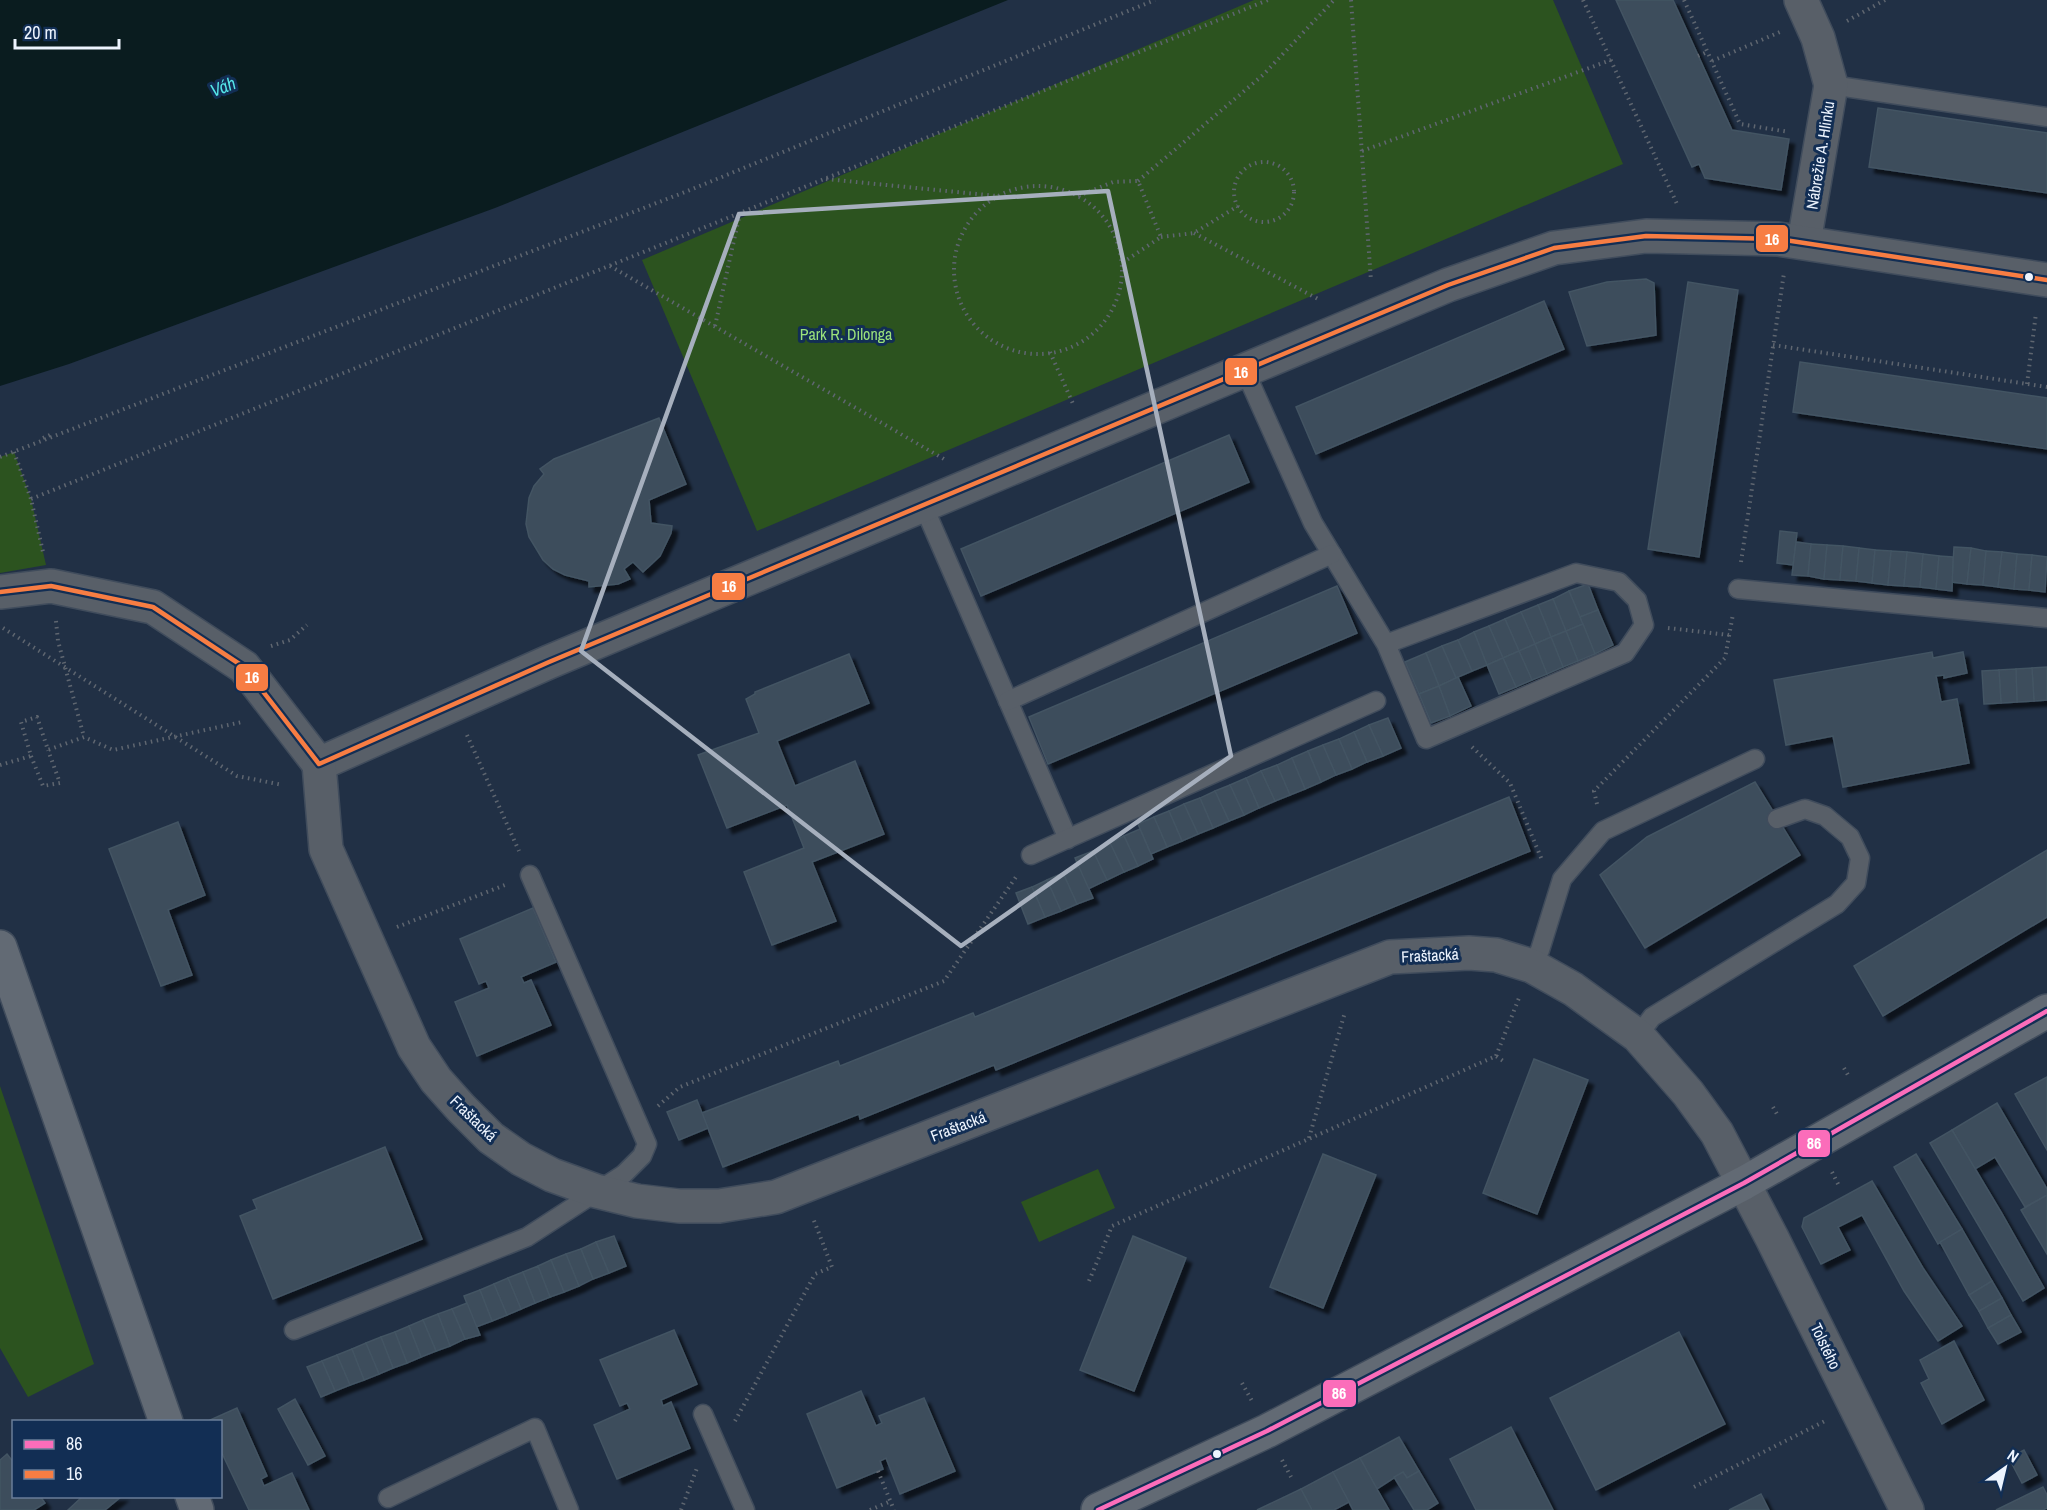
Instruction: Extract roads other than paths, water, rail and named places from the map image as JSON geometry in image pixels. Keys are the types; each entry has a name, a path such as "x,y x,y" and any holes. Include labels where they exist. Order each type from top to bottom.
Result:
{"main road":[{"path":"0,947 165,1420"},
{"path":"1098,1510 1267,1431 1744,1183 2047,1011"}],"street":[{"name":"Nábrežie A. Hlinku","path":"1804,242 1831,85 1809,19"},
{"path":"0,592 51,586 153,607 244,667 319,764 549,662 924,507 1448,285 1554,248 1646,236 1778,239 1804,242 2042,295"},
{"name":"Fraštacká","path":"319,764 326,849 414,1047 436,1080 460,1108 491,1138 521,1159 552,1175 596,1191 638,1201 679,1206 719,1206 776,1197 1390,957 1469,953 1496,955 1532,966 1573,989 1638,1036 1688,1093 1708,1120 1744,1183"},
{"name":"Tolstého","path":"1744,1183 1907,1510"}],"lane":[{"path":"1831,85 2047,117"},
{"path":"1245,371 1313,523 1386,644 1426,739 1625,653 1644,625 1637,600 1619,582 1576,573 1386,644"},
{"path":"924,507 1068,839"},
{"path":"1008,701 1332,554"},
{"path":"1738,589 2047,618"},
{"path":"1031,855 1376,701"},
{"path":"1532,966 1540,950 1563,879 1603,831 1755,759"},
{"path":"1638,1036 1652,1017 1837,904 1856,883 1860,858 1850,837 1826,816 1805,809 1778,819"},
{"path":"294,1329 527,1237 624,1174 642,1156 647,1144 530,875"},
{"path":"703,1414 745,1510"},
{"path":"388,1498 535,1428 569,1510"}],"water":[{"name":"Váh","path":"0,0 1008,0 495,208 69,364 0,386"}],"park label":[{"name":"Park R. Dilonga","path":"846,334"}]}
